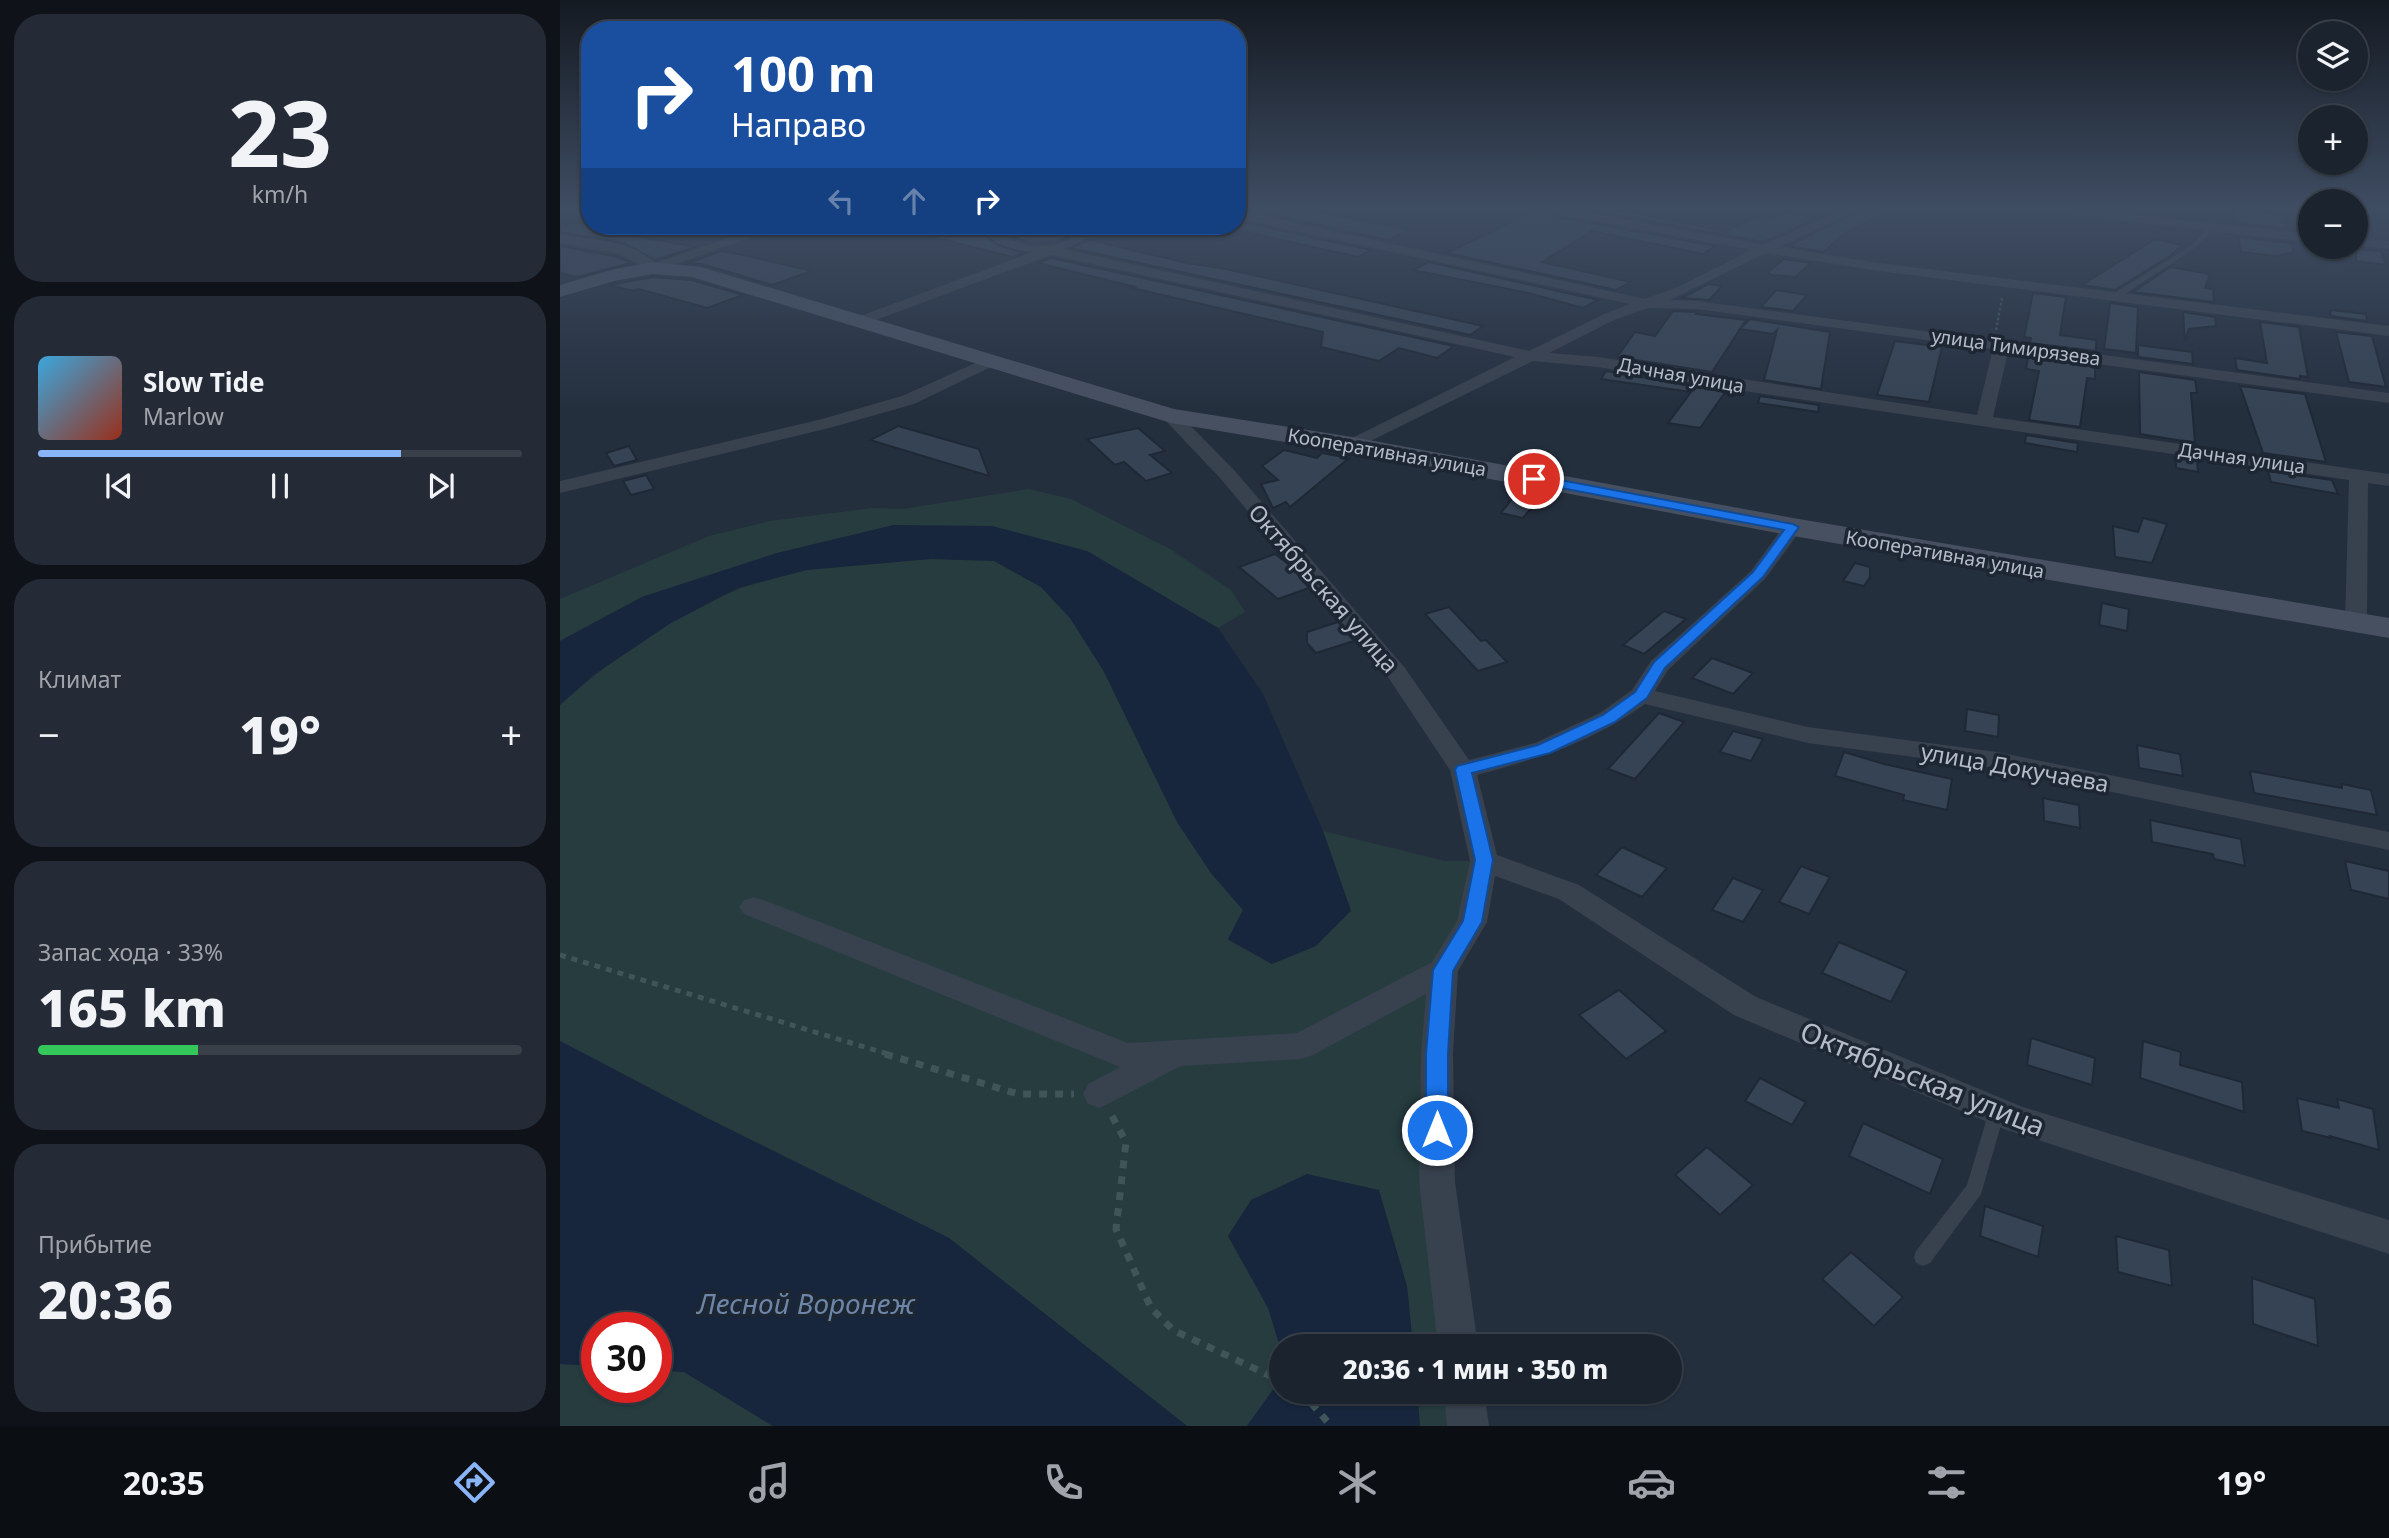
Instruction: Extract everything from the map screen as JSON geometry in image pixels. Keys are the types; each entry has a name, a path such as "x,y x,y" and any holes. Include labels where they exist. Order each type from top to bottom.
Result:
{"street":[{"path":"560,291 609,277"},
{"name":"Кооперативная улица","path":"712,277 1171,416 1352,445 1793,527 2389,628"},
{"path":"860,321 984,277"},
{"name":"Дачная улица","path":"1169,277 1531,356 1598,362 1724,383 2389,480"},
{"name":"улица Тимирязева","path":"1531,277 1642,303 1697,305 2389,398"},
{"name":"улица Тимирязева","path":"1352,445 1642,303 1683,290 1710,277"},
{"path":"1959,277 2389,331"},
{"path":"1984,420 2002,345"},
{"path":"560,487 827,423 908,400 989,362"},
{"name":"Октябрьская улица","path":"1171,416 1227,474 1397,673 1463,770"},
{"path":"2356,623 2359,475"},
{"path":"1456,1334 1437,1182 1437,1054 1443,970 1472,922 1484,860 1463,770 1544,749 1609,718 1641,695 1659,666 1758,575 1793,527"},
{"name":"улица Докучаева","path":"1641,695 1702,712 1808,735 1997,760 2389,841"},
{"name":"Октябрьская улица","path":"1484,860 1569,892 1745,1006 1997,1111 2389,1237"},
{"path":"754,907 1126,1056 1302,1046 1443,970"},
{"path":"1100,1094 1177,1053"},
{"path":"1465,1404 1468,1426"}],"lane":[{"path":"2115,297 2147,277"},
{"path":"1923,1256 1975,1188 1997,1111"}],"path":[{"path":"2002,345 1995,334 2005,283"},
{"path":"560,955 1018,1094 1100,1094 1126,1142 1116,1229 1151,1308 1173,1330 1269,1375"},
{"path":"1312,1404 1331,1426"}],"green space":[{"path":"1029,489 1071,499 1170,549 1231,590 1245,612 1218,628 1087,551 894,525 777,553 642,597 560,641 560,599 709,536 770,521 872,508 903,509"},
{"path":"931,559 994,560 1041,587 1070,618 1103,670 1211,873 1243,910 1228,940 1272,964 1351,911 1323,831 1445,861 1484,861 1443,970 1458,1334 1412,1334 1407,1286 1228,1235 1266,1303 1278,1334 1269,1334 1269,1397 1247,1426 1187,1426 949,1238 705,1117 560,1041 560,705 644,639 707,603 773,578 853,564"},
{"path":"560,1364 581,1365 581,1403 672,1403 672,1371 684,1372 773,1426 560,1426"},
{"path":"1418,1404 1465,1404 1468,1426 1420,1426"}],"water":[{"path":"894,525 992,526 1087,551 1218,628 1263,694 1323,831 1351,911 1316,946 1272,964 1228,939 1243,910 1211,873 1177,822 1103,670 1070,618 1041,587 994,561 931,559 807,570 738,588 671,623 592,676 560,705 560,641 642,597 777,553"},
{"name":"Лесной Воронеж","path":"560,1041 705,1117 949,1238 1187,1426 773,1426 684,1372 672,1371 672,1312 581,1312 581,1365 560,1364"},
{"path":"1307,1174 1379,1190 1407,1286 1412,1334 1276,1334 1268,1308 1228,1236 1251,1200"},
{"path":"1269,1395 1269,1404 1418,1404 1420,1426 1247,1426"}],"building":[{"path":"653,277 692,280 743,295 707,308 639,289 633,291 609,285"},
{"path":"744,277 796,277 772,285"},
{"path":"1093,277 1136,277 1454,346 1437,358 1399,348 1379,361 1321,347 1323,332 1132,288 1135,287"},
{"path":"1202,277 1260,277 1483,326 1470,335"},
{"path":"1446,277 1493,277 1598,300 1583,308 1528,293"},
{"path":"1555,277 1607,277 1631,282 1616,290"},
{"path":"2095,277 2137,277 2115,290 2082,285"},
{"path":"2156,277 2209,277 2205,288 2213,289 2214,302 2133,292"},
{"path":"1708,284 1722,286 1709,300 1682,298"},
{"path":"1776,290 1807,295 1793,311 1761,307"},
{"path":"2033,293 2066,297 2060,335 2096,340 2096,351 2030,343 2031,338 2024,337"},
{"path":"2110,303 2138,307 2136,353 2104,349"},
{"path":"2330,310 2366,314 2367,321 2331,316"},
{"path":"1673,311 1746,320 1712,372 1617,357 1635,332 1655,336"},
{"path":"2183,312 2215,317 2216,326 2189,329 2185,341"},
{"path":"1750,319 1830,332 1821,389 1764,380 1777,330 1773,334 1740,329"},
{"path":"2260,322 2299,327 2308,377 2300,376 2300,379 2237,370 2235,358 2267,363"},
{"path":"2336,332 2372,336 2386,387 2349,382"},
{"path":"1895,341 1942,347 1929,402 1877,395"},
{"path":"2138,345 2192,352 2193,364 2138,357"},
{"path":"2028,357 2095,366 2095,379 2087,378 2080,427 2029,420 2039,371 2026,369"},
{"path":"1606,371 1726,391 1700,428 1668,423 1691,392 1601,379"},
{"path":"2139,372 2195,380 2197,393 2191,393 2195,443 2140,434"},
{"path":"2240,386 2305,394 2326,462 2263,453"},
{"path":"1760,396 1819,405 1818,412 1758,403"},
{"path":"898,426 979,449 989,476 870,440"},
{"path":"1138,428 1165,451 1150,455 1172,473 1146,481 1124,462 1115,465 1087,439"},
{"path":"2026,435 2078,443 2077,452 2025,443"},
{"path":"629,446 637,460 614,466 606,453"},
{"path":"1284,450 1317,458 1322,453 1349,458 1290,507 1286,502 1273,508 1261,484 1278,480 1262,466"},
{"path":"2176,457 2197,460 2198,472 2176,468"},
{"path":"2268,471 2332,480 2338,494 2271,482"},
{"path":"646,475 654,489 631,495 623,481"},
{"path":"1515,495 1538,500 1523,518 1501,513"},
{"path":"2143,518 2167,524 2152,563 2115,557 2113,526 2138,532"},
{"path":"1275,554 1292,567 1309,588 1278,599 1239,567"},
{"path":"1855,563 1870,567 1870,577 1864,586 1843,581"},
{"path":"2102,603 2129,609 2127,631 2099,625"},
{"path":"1449,607 1481,641 1486,640 1507,662 1478,671 1425,614"},
{"path":"1664,611 1686,619 1644,654 1623,645"},
{"path":"1338,622 1354,641 1316,653 1307,643 1307,632"},
{"path":"1712,658 1753,673 1733,694 1692,678"},
{"path":"1967,709 1999,715 1998,737 1965,731"},
{"path":"1659,713 1684,722 1635,779 1608,769"},
{"path":"1733,731 1763,739 1751,761 1720,752"},
{"path":"2137,745 2180,754 2183,776 2139,768"},
{"path":"1844,752 1952,779 1947,810 1903,800 1904,795 1835,776"},
{"path":"2250,771 2342,788 2342,784 2371,790 2377,815 2254,793"},
{"path":"2043,798 2079,805 2080,828 2044,821"},
{"path":"2150,820 2241,839 2245,866 2214,859 2213,854 2152,842"},
{"path":"1622,847 1667,868 1642,897 1596,875"},
{"path":"2345,861 2389,871 2389,899 2351,890"},
{"path":"1801,866 1830,877 1809,914 1779,902"},
{"path":"1733,878 1763,890 1743,922 1712,910"},
{"path":"1839,942 1907,971 1891,1002 1822,973"},
{"path":"1619,990 1666,1031 1626,1059 1579,1015"},
{"path":"2031,1038 2095,1058 2092,1085 2027,1065"},
{"path":"2143,1041 2181,1052 2180,1065 2242,1082 2244,1112 2140,1078"},
{"path":"1760,1078 1806,1102 1792,1125 1745,1101"},
{"path":"2297,1098 2339,1108 2337,1099 2373,1109 2379,1150 2302,1131"},
{"path":"1863,1123 1943,1159 1930,1194 1849,1156"},
{"path":"1707,1147 1753,1185 1720,1215 1675,1175"},
{"path":"1985,1206 2043,1226 2038,1257 1980,1236"},
{"path":"2116,1236 2169,1250 2172,1286 2118,1272"},
{"path":"1851,1252 1903,1297 1874,1326 1822,1279"},
{"path":"2252,1278 2315,1299 2318,1346 2253,1324"}],"route":[{"path":"1437,1130 1437,1054 1443,970 1472,922 1484,860 1463,770 1544,749 1609,718 1641,695 1659,666 1758,575 1793,527 1534,479"}]}
